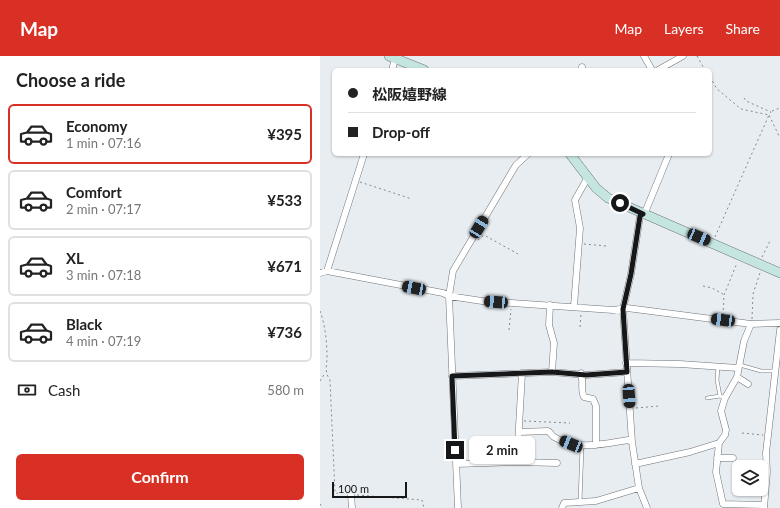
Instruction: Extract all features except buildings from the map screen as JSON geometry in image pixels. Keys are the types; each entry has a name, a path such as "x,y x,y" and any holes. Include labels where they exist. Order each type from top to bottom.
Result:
{"main road":[{"path":"392,57 419,68"},
{"path":"572,156 596,188 608,198 780,273"}],"street":[{"path":"644,56 651,68"},
{"path":"662,68 683,56"},
{"path":"392,57 392,68"},
{"path":"327,271 363,156"},
{"path":"458,508 449,296 453,271 516,166 526,156"},
{"path":"647,508 639,488 632,442 623,309 631,274 640,216 643,214 668,156"},
{"path":"574,306 580,228 575,200 588,177"},
{"path":"320,272 327,271 443,293 449,296 550,305 627,308 751,324 780,323"},
{"path":"550,305 549,325 554,343 552,372"},
{"path":"751,324 744,341 737,377 722,397 721,411 726,432 719,443 716,472 723,504 764,506 768,435 780,330"},
{"path":"626,363 739,366"},
{"path":"452,376 552,372 581,373 586,375 627,372"},
{"path":"517,462 522,373"},
{"path":"581,373 583,378 582,393 584,396 593,399 596,406 596,445"},
{"path":"737,377 748,384"},
{"path":"519,432 548,431 552,436 582,446 628,440 632,442"},
{"path":"635,464 690,452 719,443"},
{"path":"717,458 733,458"},
{"path":"456,464 517,462 557,463"},
{"path":"562,508 564,503 596,501 611,495 639,488"},
{"path":"351,495 352,508"}],"lane":[{"path":"707,398 722,397 717,380 718,366"},
{"path":"739,366 761,371 775,371"},
{"path":"580,502 582,446"}],"path":[{"path":"697,56 705,68"},
{"path":"712,80 717,89 741,109 769,115"},
{"path":"744,98 746,101 771,112"},
{"path":"713,243 769,115 771,112 780,108"},
{"path":"769,115 780,138"},
{"path":"356,180 412,199"},
{"path":"472,239 477,241 484,235 518,254"},
{"path":"751,324 753,294 770,241"},
{"path":"578,243 606,246"},
{"path":"723,320 724,295 741,255"},
{"path":"703,286 722,292 724,295"},
{"path":"509,330 511,302"},
{"path":"580,327 581,307"},
{"path":"320,311 323,318 327,355 325,373 320,381"},
{"path":"325,373 330,380 335,493 422,500 424,508"},
{"path":"629,408 659,406"},
{"path":"520,421 570,423"},
{"path":"742,433 768,435"},
{"path":"320,504 323,508"}],"route":[{"path":"455,450 452,376 552,372 581,373 586,375 627,372 623,309 631,274 640,216 643,214 620,203"}]}
